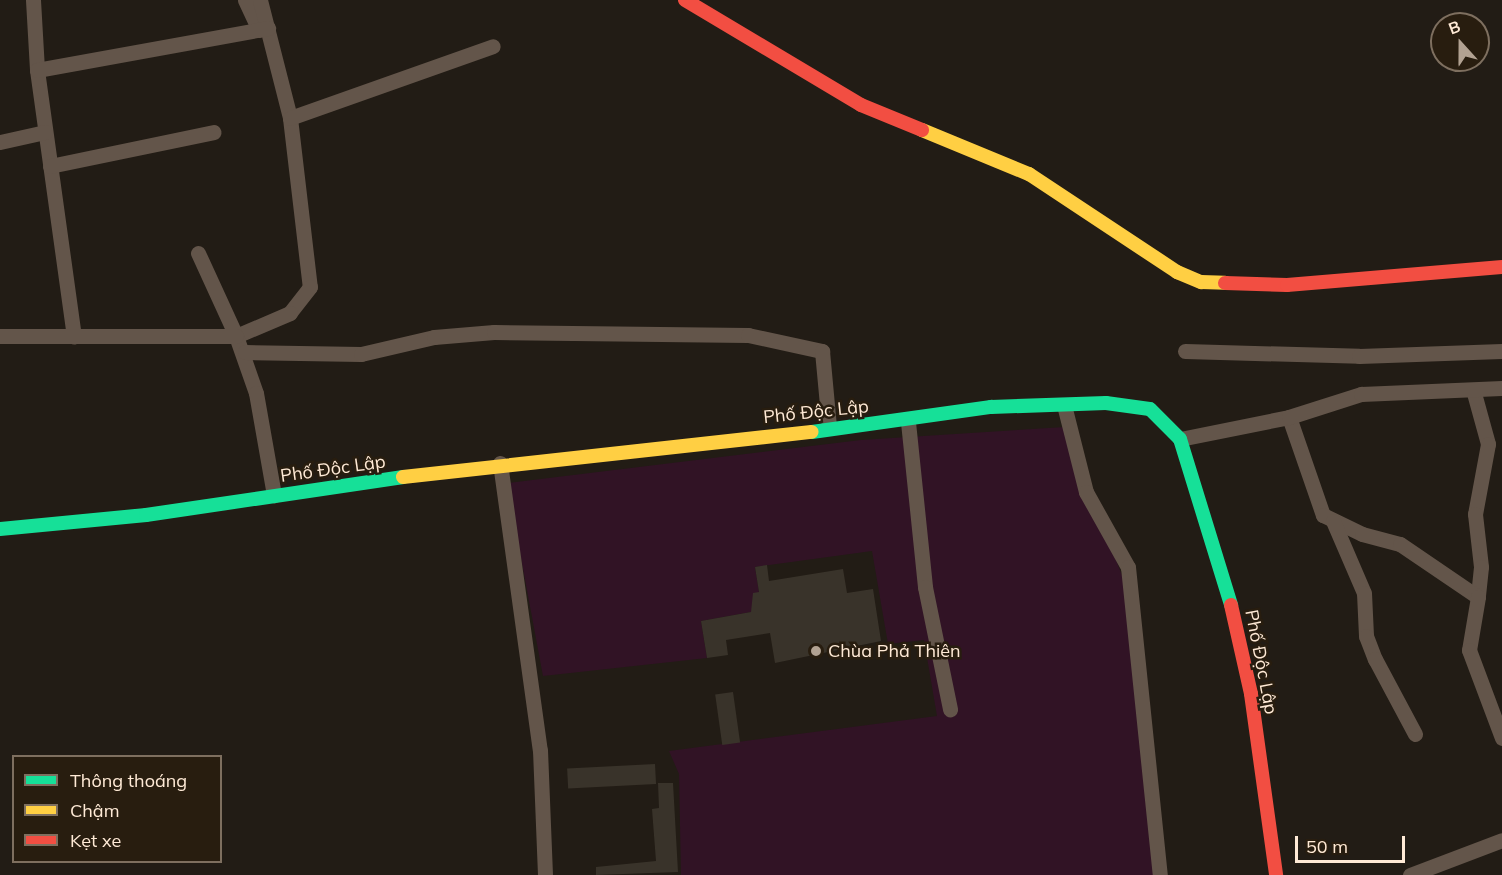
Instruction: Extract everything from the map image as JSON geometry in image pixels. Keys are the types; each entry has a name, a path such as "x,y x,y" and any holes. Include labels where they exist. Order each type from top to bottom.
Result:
{"street":[{"path":"33,0 37,70 74,336"},
{"path":"245,0 263,29"},
{"path":"0,336 236,336 290,313 310,287 290,118 263,29 260,0"},
{"path":"685,0 861,105 1029,174 1177,272 1202,282 1287,285 1502,267"},
{"path":"37,70 263,29"},
{"path":"290,118 493,46"},
{"path":"0,142 45,132"},
{"path":"50,166 214,132"},
{"path":"198,253 246,358 274,495"},
{"path":"246,358 361,354 434,337 494,332 717,333 815,346 826,370 829,427"},
{"path":"1185,351 1359,356 1502,351"},
{"path":"1180,439 1289,417 1361,394 1474,393 1502,388"},
{"path":"1474,393 1488,444 1475,514 1482,567 1469,650 1502,738"},
{"name":"Phố Độc Lập","path":"0,529 274,495 500,463 829,427 908,422 992,407 1106,403 1150,409 1180,439 1202,494 1229,594 1251,694 1276,875"},
{"path":"1064,405 1086,492 1128,567 1160,875"},
{"path":"1289,417 1320,511 1333,521 1400,544 1478,597"},
{"path":"908,422 926,587 950,709"},
{"path":"500,463 540,750 545,875"},
{"path":"1333,521 1364,593 1369,644 1415,734"},
{"path":"1410,875 1502,840"}],"shaded area":[{"path":"1065,427 1128,591 1154,875 681,875 679,774 669,751 937,716 924,640 888,644 872,551 755,567 759,592 751,612 701,621 707,658 543,676 507,483 861,440"}],"building":[{"path":"767,565 769,581 843,569 847,593 873,589 881,641 775,663 770,633 726,640 728,655 707,658 701,621 751,612 753,593 759,592 755,567"},
{"path":"733,692 740,743 722,745 715,695"},
{"path":"655,764 656,784 568,789 567,769"},
{"path":"658,783 673,783 678,872 596,875 596,867 656,861 652,809 659,808"}],"traffic: fast":[{"path":"812,432 991,407 1106,403 1150,409 1180,439 1231,605"},
{"path":"0,529 146,515 403,477"}],"traffic: slow":[{"path":"922,130 1029,174 1177,272 1201,282 1225,283"},
{"path":"403,477 812,432"}],"traffic: jam":[{"path":"685,0 861,105 922,130"},
{"path":"1225,283 1287,285 1502,267"},
{"path":"1231,605 1251,694 1276,875"}],"place":[{"name":"Chùa Phả Thiên","path":"816,651"}]}
